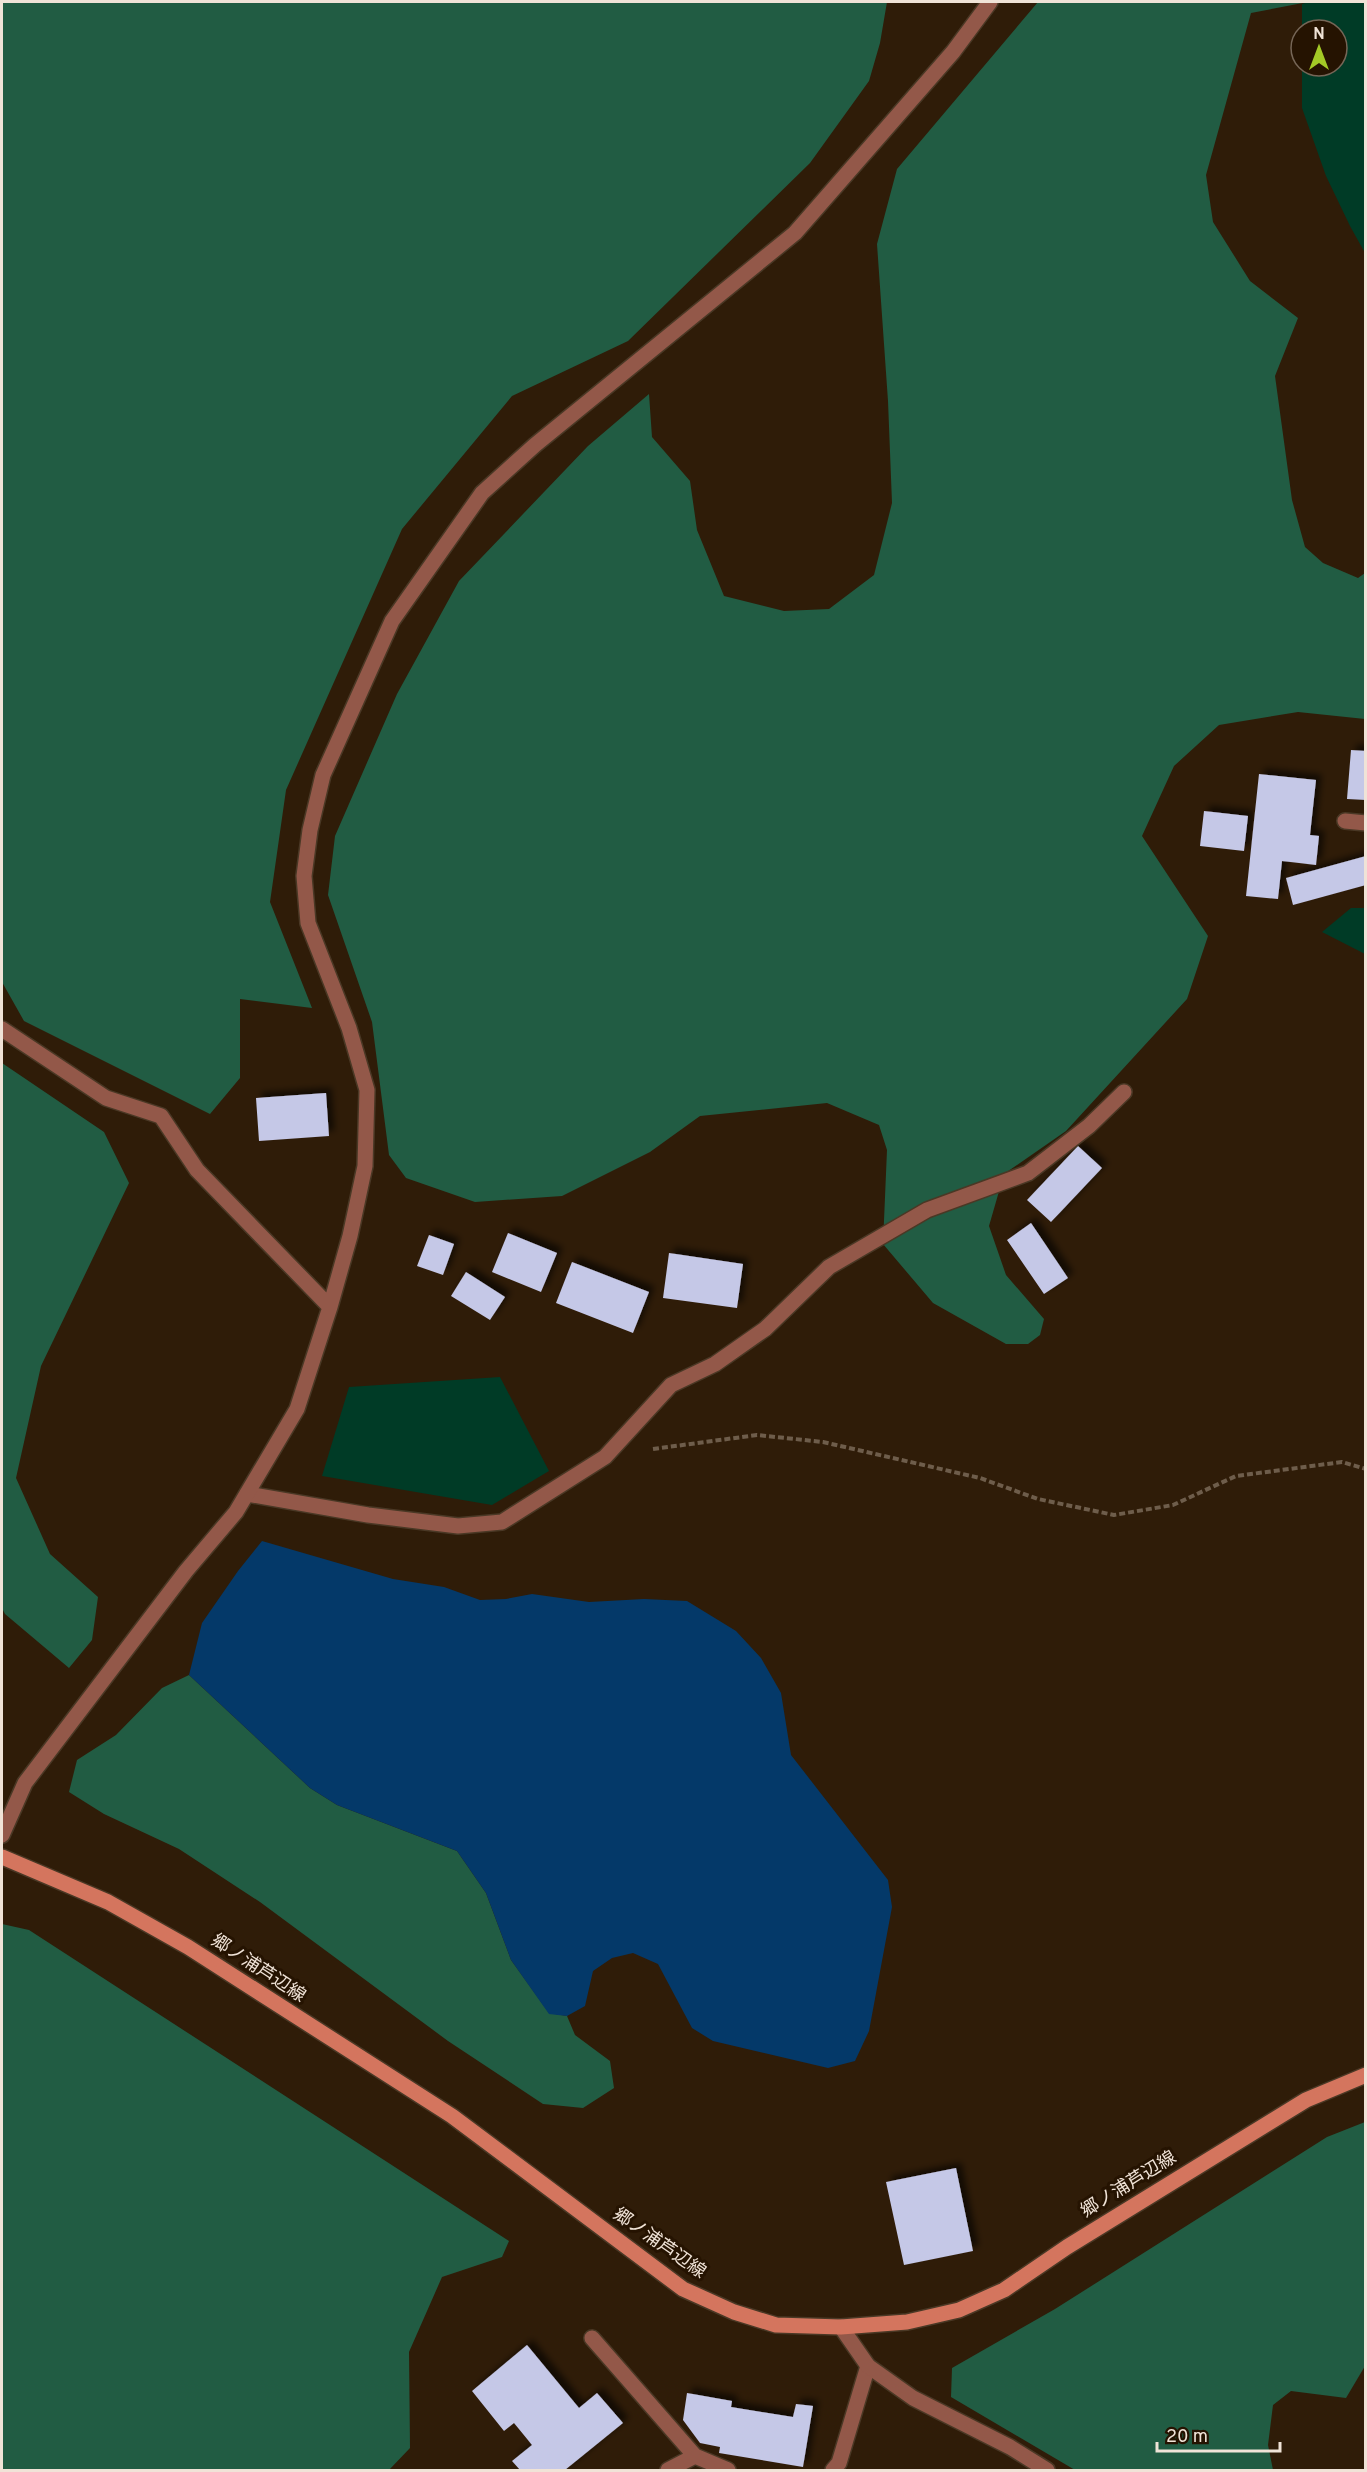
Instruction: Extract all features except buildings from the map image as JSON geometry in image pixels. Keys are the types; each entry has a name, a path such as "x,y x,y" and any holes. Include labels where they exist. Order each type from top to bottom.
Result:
{"main road":[{"name":"郷ノ浦芦辺線","path":"2,1857 108,1902 188,1947 452,2116 682,2289 734,2312 776,2325 842,2327 907,2322 948,2312 1004,2290 1077,2241 1306,2100 1365,2075"}],"street":[{"path":"2,1835 25,1783 186,1572 236,1512 297,1409 330,1307 350,1236 365,1166 367,1090 349,1028 308,923 304,876 310,830 323,775 392,621 483,493 535,445 795,233 954,52 990,2"},
{"path":"1345,821 1365,823"},
{"path":"2,1029 106,1098 161,1116 197,1170 330,1307"},
{"path":"247,1494 368,1515 459,1526 502,1522 605,1456 671,1385 715,1364 765,1329 830,1267 927,1210 1028,1173 1089,1126 1124,1092"},
{"path":"842,2327 868,2366 914,2398 1010,2447 1047,2470"},
{"path":"592,2338 695,2456 728,2470"},
{"path":"833,2470 839,2463 868,2366"},
{"path":"668,2470 695,2456"}],"path":[{"path":"605,1456 758,1435 823,1442 980,1478 1038,1499 1114,1515 1173,1505 1236,1476 1342,1462 1365,1469"}],"green space":[{"path":"2,2 887,2 880,43 869,81 810,163 628,341 512,396 402,529 286,790 270,902 312,1008 240,999 240,1078 210,1114 24,1021 2,982"},
{"path":"1038,2 1308,2 1251,13 1206,175 1213,222 1250,281 1298,318 1275,376 1292,500 1305,547 1323,563 1358,578 1365,573 1365,719 1298,712 1219,725 1174,766 1142,836 1208,936 1187,999 1066,1131 1004,1174 989,1226 1006,1275 1044,1319 1040,1335 1028,1344 1006,1344 933,1303 883,1244 887,1150 879,1125 827,1103 700,1116 650,1152 562,1196 475,1202 406,1178 389,1155 372,1022 328,895 335,836 397,694 459,581 588,446 649,394 652,437 690,481 697,530 724,596 784,611 829,609 874,575 892,503 888,401 877,244 897,169"},
{"path":"1308,2 1365,2 1365,253 1326,176 1302,108 1302,78 1349,78 1349,18 1302,18 1302,4"},
{"path":"1351,908 1365,908 1365,954 1322,932"},
{"path":"2,1063 104,1132 129,1183 41,1366 16,1478 50,1554 98,1597 92,1640 69,1668 5,1614 2,1608"},
{"path":"500,1377 549,1471 492,1505 322,1476 349,1387"},
{"path":"189,1675 310,1788 337,1805 457,1851 486,1893 511,1960 549,2013 567,2016 575,2035 610,2061 614,2088 583,2108 543,2104 448,2041 260,1902 179,1849 104,1814 69,1792 77,1760 116,1735 162,1688"},
{"path":"2,1924 29,1930 509,2241 502,2257 442,2277 409,2352 410,2448 389,2470 2,2470"},
{"path":"1365,2122 1365,2366 1346,2398 1291,2391 1273,2405 1268,2445 1273,2470 1075,2470 951,2397 952,2368 1055,2309 1327,2137"}],"water":[{"path":"262,1541 393,1579 444,1587 480,1600 506,1599 532,1594 589,1602 644,1599 687,1601 736,1631 761,1658 781,1693 791,1755 888,1880 892,1907 869,2031 855,2061 828,2068 713,2041 692,2028 658,1964 633,1953 612,1958 593,1971 585,2006 567,2016 549,2014 511,1960 486,1893 457,1851 337,1805 310,1788 189,1675 202,1623"}]}
